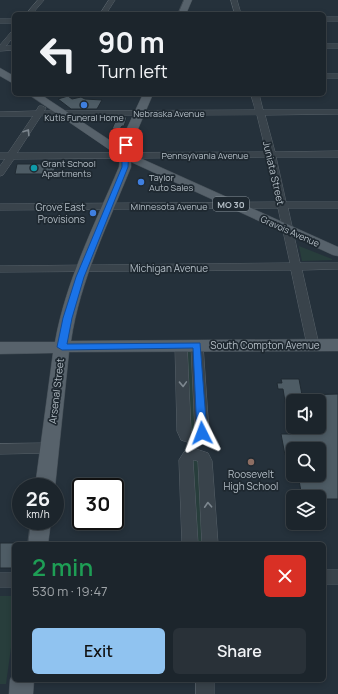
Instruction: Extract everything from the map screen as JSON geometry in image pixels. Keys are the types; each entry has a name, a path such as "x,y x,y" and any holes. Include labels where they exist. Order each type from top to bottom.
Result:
{"main road":[{"path":"183,12 188,0"},
{"path":"0,71 12,78"},
{"name":"Gravois Avenue","path":"36,96 125,155 338,252"},
{"name":"Arsenal Street","path":"46,478 67,318 83,268 125,167 126,145 147,96"},
{"name":"South Compton Avenue","path":"0,348 181,345 338,345"},
{"path":"38,542 40,530"},
{"path":"21,694 22,682"}],"street":[{"path":"32,12 41,0"},
{"path":"104,12 112,0"},
{"path":"234,0 237,12"},
{"path":"326,19 338,19"},
{"path":"0,21 12,21"},
{"path":"0,48 12,34"},
{"path":"326,46 338,46"},
{"path":"0,48 12,48"},
{"path":"326,76 338,76"},
{"name":"Juniata Street","path":"256,96 313,345"},
{"path":"0,173 46,102"},
{"name":"Nebraska Avenue","path":"0,114 338,112"},
{"name":"Pennsylvania Avenue","path":"0,156 338,154"},
{"name":"Minnesota Avenue","path":"0,207 338,205"},
{"name":"Michigan Avenue","path":"0,269 338,266"},
{"path":"181,345 184,431 186,436 196,438 202,433 197,345"},
{"path":"0,450 49,448"},
{"path":"190,542 186,460 188,456 193,454 203,457 205,461 210,542"},
{"path":"326,578 338,577"},
{"path":"0,580 12,580"},
{"path":"205,682 205,694"}],"green space":[{"path":"299,246 332,259 332,260 302,261"},
{"path":"185,350 192,350 197,431 190,431"},
{"path":"191,461 198,461 205,542 194,542"},
{"path":"0,596 12,596 12,640 6,684 0,684"}],"building":[{"name":"Kutis Funeral Home","path":"68,96 72,99 81,97 85,99 102,100 97,109 71,109 58,99"},
{"path":"120,117 127,117 124,126 120,129 112,129 115,122 117,122"},
{"name":"Grant School Apartments","path":"17,164 57,164 54,171 51,171 50,174 15,174"},
{"path":"281,379 299,379 302,394 286,394 286,408 283,389 278,389 277,383 282,383"},
{"path":"326,394 338,394 338,499 326,499 326,490 301,490 299,482 326,482 326,442 286,442 285,455 281,434 326,434"},
{"path":"0,543 12,543 12,568 0,568"}],"place":[{"name":"Kutis Funeral Home","path":"84,105"},
{"name":"Grant School Apartments","path":"34,168"},
{"name":"Taylor Auto Sales","path":"141,182"},
{"name":"Grove East Provisions","path":"93,213"},
{"name":"Roosevelt High School","path":"251,462"}],"route":[{"path":"126,145 126,164 74,293 67,318 62,347 197,345 202,433"}]}
